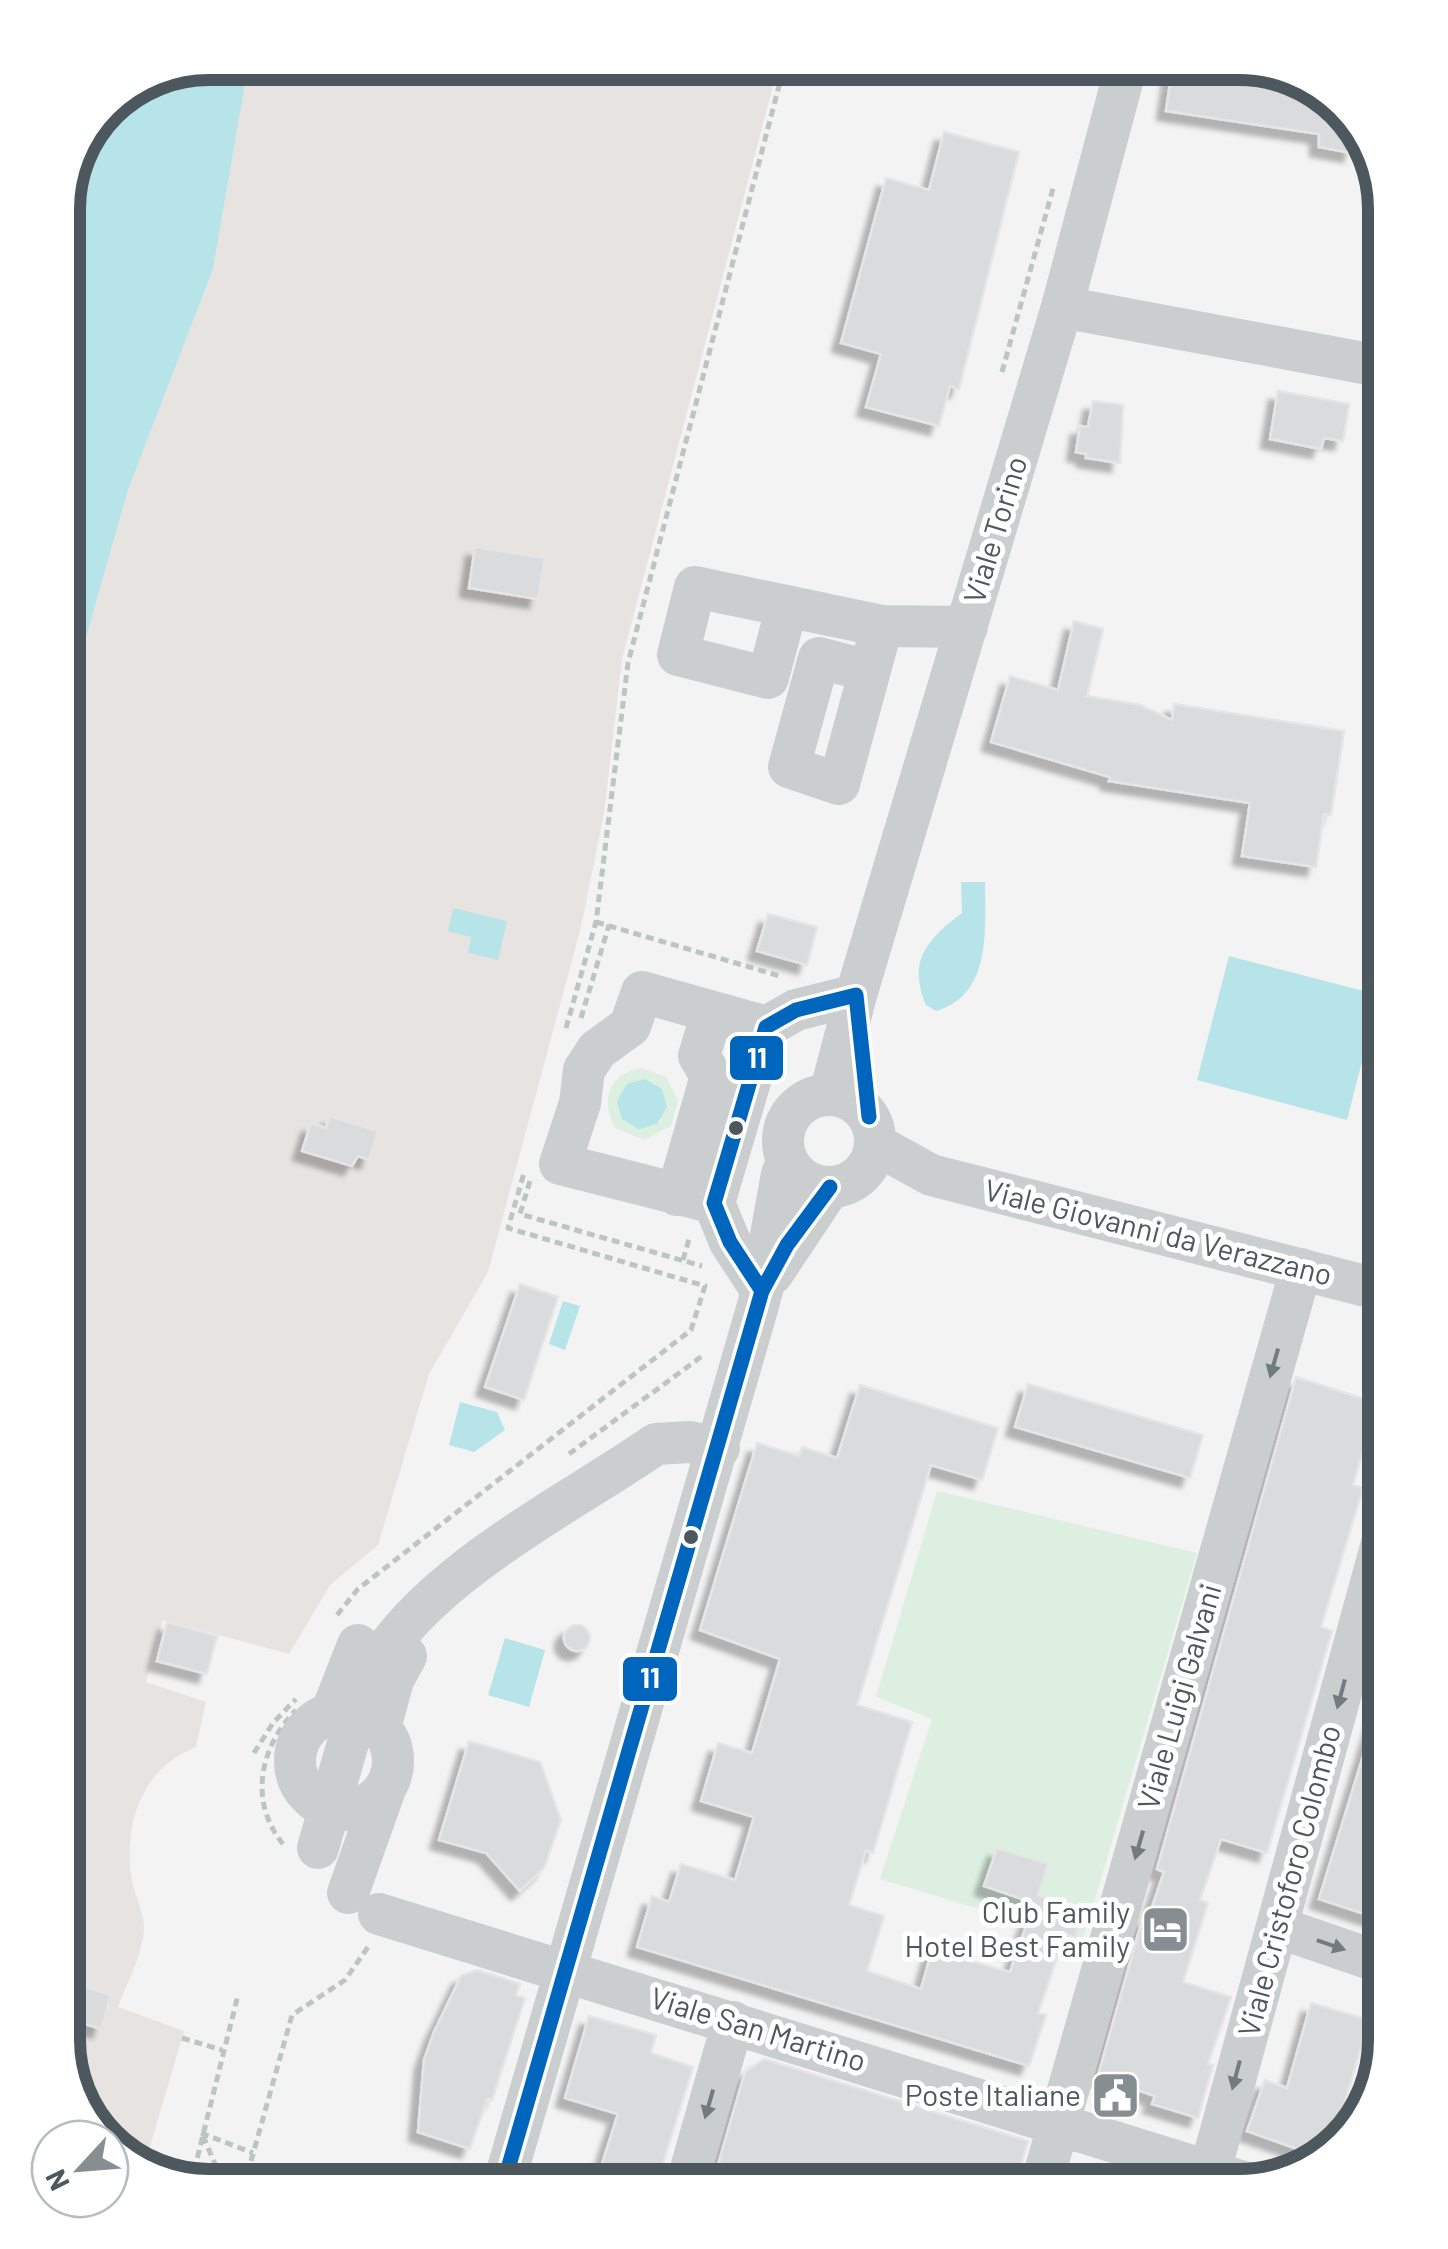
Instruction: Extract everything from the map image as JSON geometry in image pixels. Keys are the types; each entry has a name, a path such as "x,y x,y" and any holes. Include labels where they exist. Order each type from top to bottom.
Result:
{"street":[{"name":"Viale Torino","path":"830,1094 856,994 1062,307 1122,80"},
{"path":"1062,307 1368,364"},
{"path":"786,610 820,611 882,626 931,623 967,627"},
{"path":"869,671 882,626"},
{"path":"762,1291 696,1199 560,1164 580,1103 584,1070 597,1050 630,1026 642,992 766,1028"},
{"name":"Viale Torino","path":"856,994 872,1131"},
{"path":"696,1199 766,1028 796,1010 856,994"},
{"path":"696,1199 711,1076 700,1056 712,1014"},
{"path":"762,1291 787,1246 841,1184 868,1166 872,1131 852,1100 830,1094 809,1099 787,1121 783,1142 788,1162 801,1178 841,1184"},
{"name":"Viale Giovanni da Verazzano","path":"872,1131 931,1174"},
{"path":"508,2169 719,1448 762,1291 782,1174 788,1162"},
{"name":"Viale Giovanni da Verazzano","path":"841,1184 931,1174 1368,1287"},
{"name":"Viale Luigi Galvani","path":"1046,2169 1301,1270"},
{"path":"364,1687 380,1653 411,1616 570,1479 656,1444 690,1442 719,1448"},
{"path":"385,1789 374,1800 345,1811 329,1808 304,1790 294,1760 298,1745 316,1720 333,1716 393,1680 408,1652 548,1540 570,1479"},
{"name":"Viale Cristoforo Colombo","path":"1211,2169 1368,1621"},
{"path":"333,1716 393,1758 364,1904"},
{"path":"318,1828 333,1716"},
{"name":"Viale San Martino","path":"364,1904 1203,2169"},
{"path":"1277,1927 1368,1958"},
{"path":"691,2169 733,2022"}],"path":[{"path":"563,1037 596,922 628,663 782,80"},
{"path":"596,922 795,980"},
{"path":"576,1034 609,926"},
{"path":"329,1626 358,1589 692,1330 705,1286 508,1228 525,1171"},
{"path":"531,1178 520,1214 710,1268"},
{"path":"570,1479 705,1354 710,1339"},
{"path":"254,1753 272,1722 333,1716"},
{"path":"318,1828 275,1834 263,1798 262,1774 270,1742 333,1716"},
{"path":"249,2169 292,2015 345,1980 366,1953 364,1904"},
{"path":"194,2168 238,1995"},
{"path":"182,2038 222,2050"},
{"path":"201,2133 253,2153"},
{"path":"201,2133 217,2169"}],"green space":[{"path":"641,1068 666,1077 678,1100 671,1126 644,1140 615,1128 610,1118 610,1090 630,1071","holes":["655,1082 661,1121 653,1126 617,1101"]},
{"path":"937,1491 1197,1553 1083,1940 880,1879 932,1719 876,1697"}],"sand":[{"path":"246,80 775,80 622,659 604,813 581,927 488,1272 429,1374 378,1545 330,1585 289,1654 163,1620 146,1682 206,1702 196,1747 161,1769 149,1784 133,1820 130,1840 132,1881 144,1926 138,1957 118,2007 184,2031 148,2154 130,2142 130,2119 107,2119 93,2097 82,2065 80,2040 80,659 128,490 213,269"}],"water":[{"path":"247,80 213,269 128,490 80,659 80,200 84,175 107,130 144,97 184,82"},
{"path":"961,882 985,882 982,959 967,991 954,1003 936,1011 926,1005 920,963 939,932 962,913"},
{"path":"453,908 507,921 498,960 468,953 471,937 448,931"},
{"path":"1229,956 1368,992 1368,1038 1347,1120 1197,1080"},
{"path":"645,1079 662,1089 667,1107 657,1124 639,1129 622,1119 617,1101 627,1084"},
{"path":"563,1301 580,1306 565,1350 549,1344"},
{"path":"460,1402 497,1412 505,1430 474,1452 449,1445"},
{"path":"505,1638 545,1650 529,1707 488,1695"}],"building":[{"path":"1171,80 1264,82 1296,93 1324,112 1346,137 1352,153 1319,147 1319,134 1166,111"},
{"path":"944,132 1019,152 959,389 950,386 939,426 866,407 881,354 841,343 886,178 929,190"},
{"path":"1278,391 1349,404 1343,441 1324,438 1321,449 1270,439"},
{"path":"1093,401 1123,405 1120,463 1086,458 1086,454 1076,452 1080,426 1088,427"},
{"path":"475,547 545,558 538,599 469,588"},
{"path":"1074,621 1103,629 1087,696 1140,705 1172,720 1174,704 1344,731 1331,815 1324,814 1316,867 1242,856 1250,803 1109,781 1110,777 991,742 1010,676 1058,690"},
{"path":"768,914 817,927 807,965 757,951"},
{"path":"330,1116 378,1131 369,1160 358,1156 352,1166 302,1151 311,1123 326,1128"},
{"path":"520,1284 558,1297 524,1400 485,1387"},
{"path":"1296,1377 1368,1400 1368,1434 1353,1485 1363,1488 1321,1627 1332,1631 1267,1853 1221,1839 1200,1900 1208,1903 1183,1982 1231,1997 1208,2064 1213,2065 1198,2118 1152,2104 1155,2096 1098,2076 1143,1917 1148,1919 1164,1872 1157,1869"},
{"path":"1028,1384 1203,1435 1190,1478 1015,1427"},
{"path":"860,1385 998,1428 982,1480 931,1465 857,1705 912,1722 873,1853 866,1850 849,1905 884,1916 867,1971 921,1989 932,1950 1010,1972 1034,1903 984,1886 997,1848 1048,1864 1038,1895 1082,1913 1075,1938 1065,1934 1038,2013 1046,2015 1029,2066 637,1947 652,1896 669,1902 681,1864 735,1880 754,1817 701,1801 718,1743 752,1753 780,1659 700,1630 757,1443 799,1456 802,1447 837,1458"},
{"path":"167,1622 217,1636 207,1674 157,1661"},
{"path":"577,1625 586,1629 590,1638 586,1647 577,1651 568,1647 564,1638 568,1629"},
{"path":"1368,1740 1368,1915 1319,1899"},
{"path":"469,1741 540,1762 561,1820 544,1868 520,1891 486,1853 439,1840"},
{"path":"477,1970 520,1984 516,1995 525,1998 492,2100 487,2099 470,2149 418,2132 424,2060 434,2032 461,1976"},
{"path":"80,1986 111,1995 101,2029 80,2023"},
{"path":"1311,2003 1368,2020 1343,2108 1348,2110 1330,2131 1304,2151 1247,2131 1265,2080 1287,2088"},
{"path":"589,2016 656,2035 651,2053 693,2067 661,2169 600,2169 618,2114 565,2098"},
{"path":"764,2059 1028,2141 1020,2169 717,2169 745,2072"}],"transit line":[{"name":"11","path":"762,1291 730,1242 714,1203 766,1027 796,1010 856,995 869,1117"},
{"name":"11","path":"508,2169 762,1291 787,1245 830,1187"}],"place":[{"name":"Club Family Hotel Best Family","path":"1165,1930"},
{"name":"Poste Italiane","path":"1116,2096"}]}
